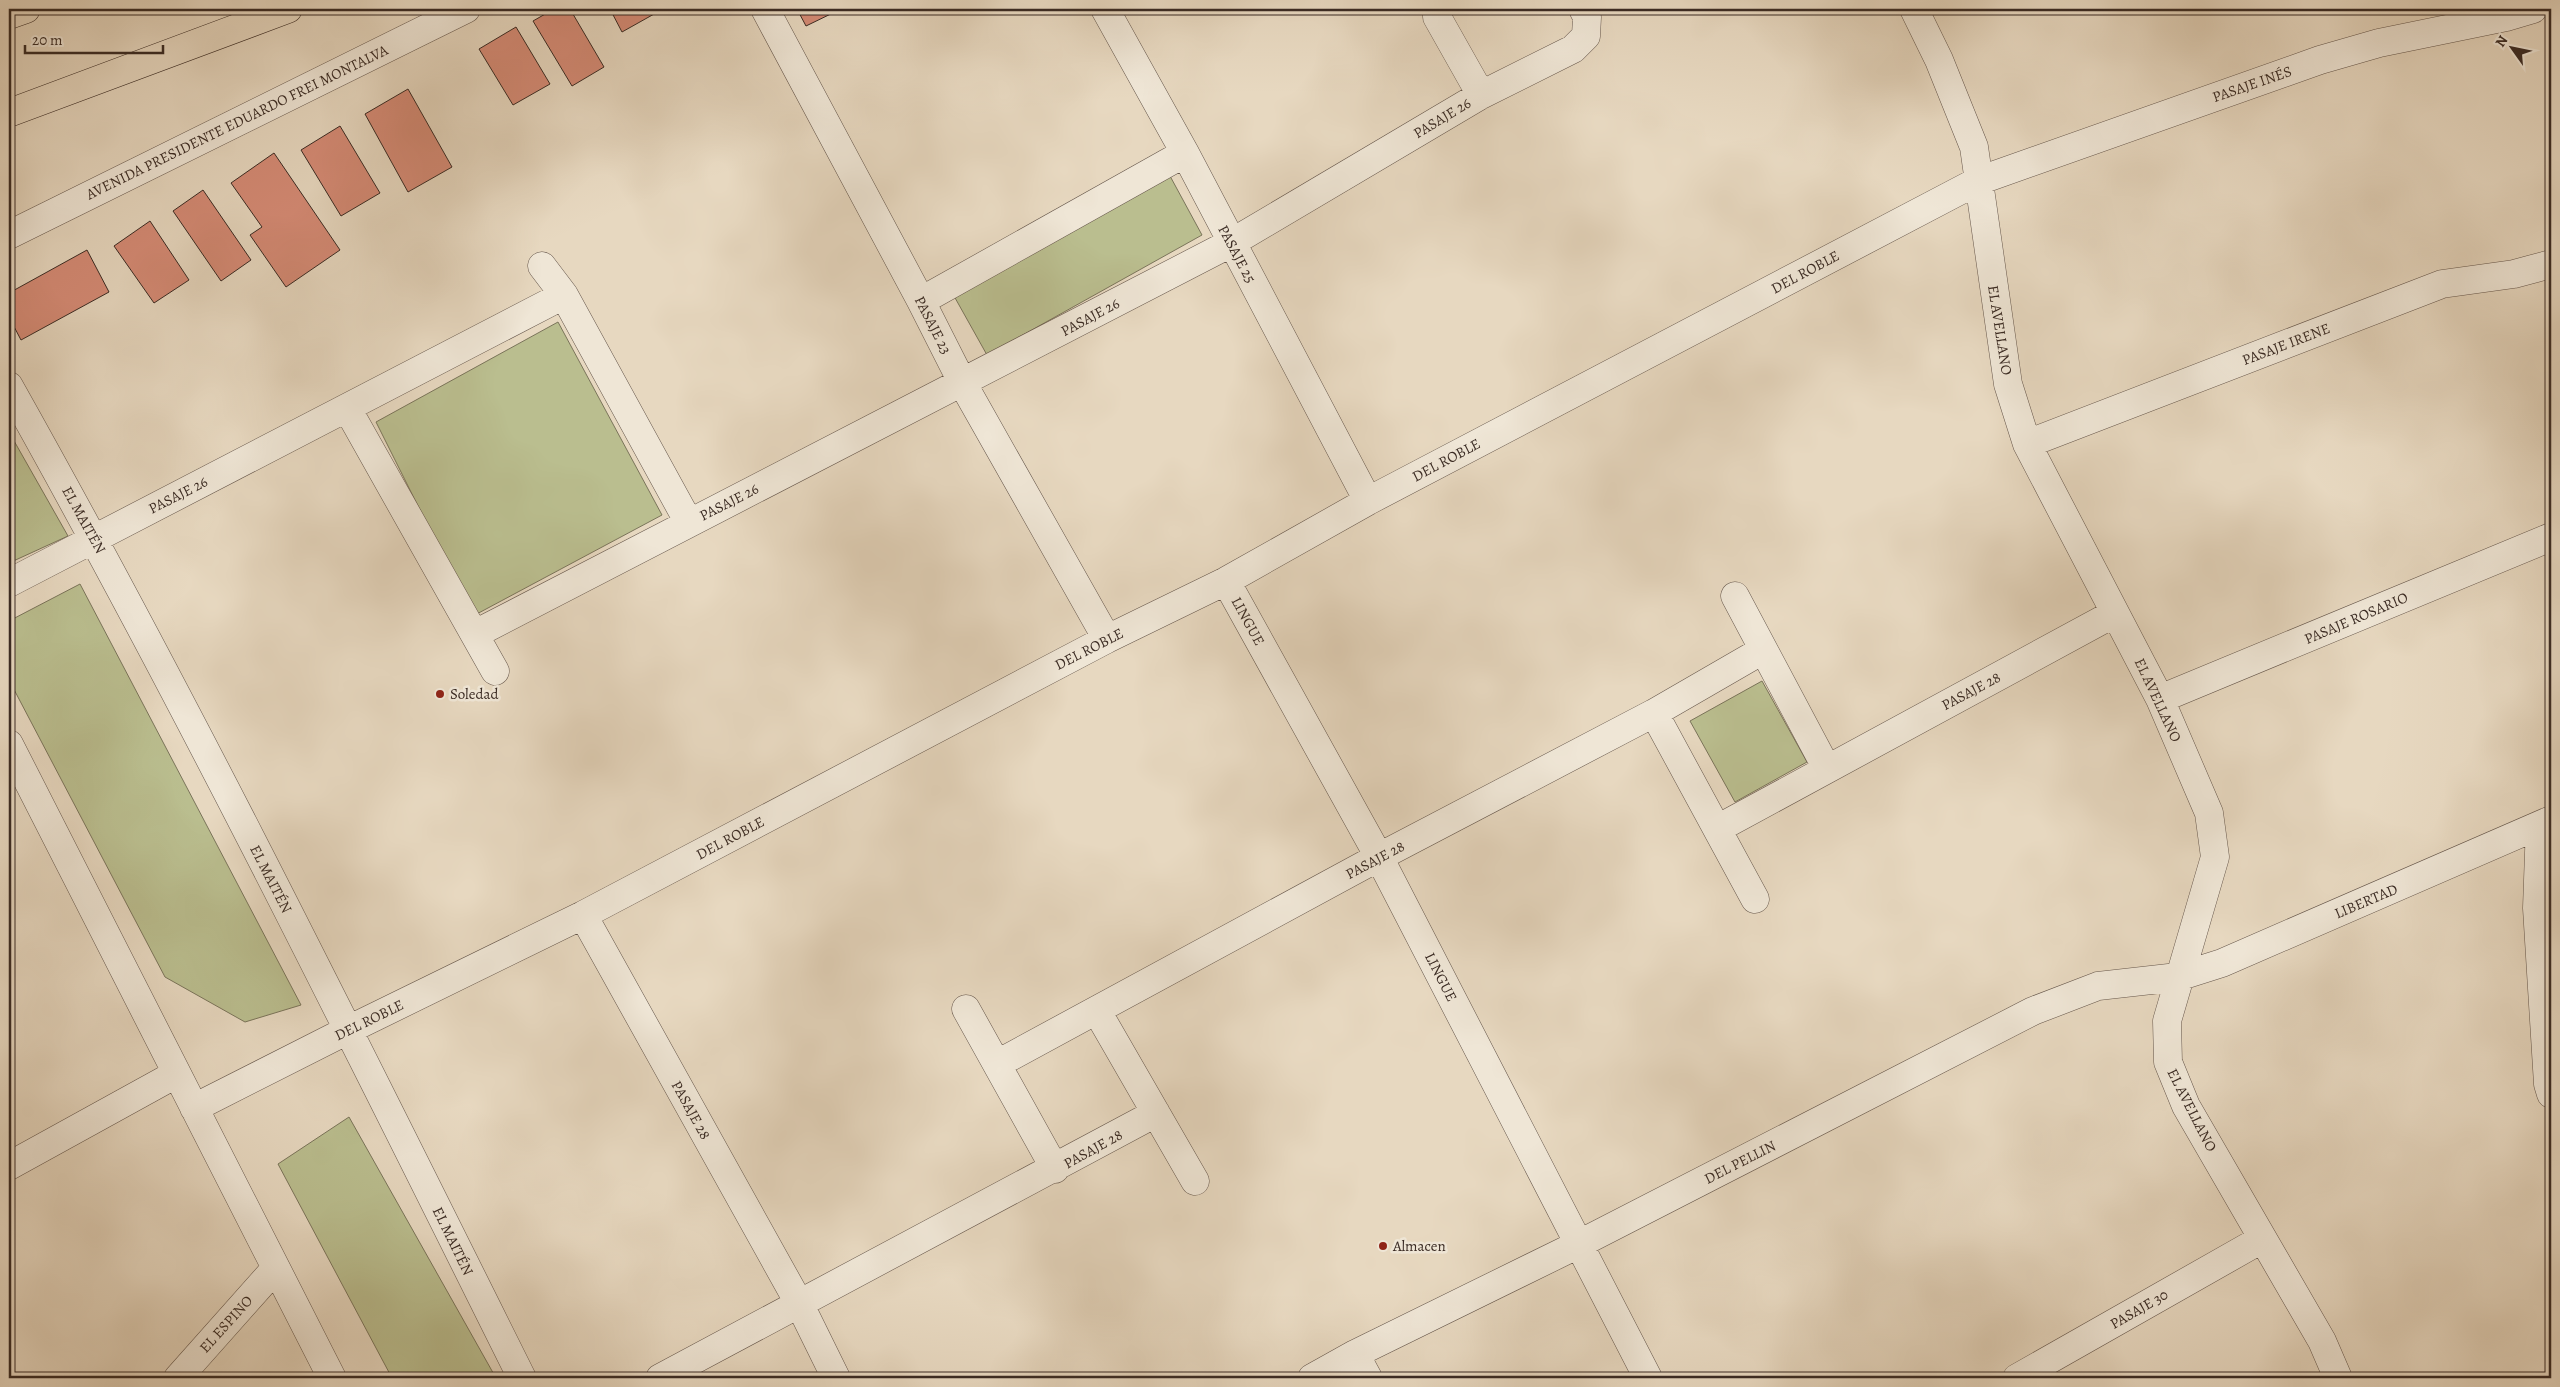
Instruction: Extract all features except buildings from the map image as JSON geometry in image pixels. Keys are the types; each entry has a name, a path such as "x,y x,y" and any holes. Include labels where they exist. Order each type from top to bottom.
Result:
{"main road":[{"path":"9,15 26,9"},
{"path":"9,113 288,9"}],"street":[{"name":"AVENIDA PRESIDENTE EDUARDO FREI MONTALVA","path":"9,235 466,9"},
{"name":"PASAJE 23","path":"765,9 922,301 963,384 1107,639"},
{"name":"PASAJE 25","path":"1105,9 1185,153 1231,244 1368,501"},
{"name":"PASAJE 26","path":"1437,9 1437,17 1481,95"},
{"name":"PASAJE 26","path":"475,634 963,384 1231,244 1481,95 1573,49 1586,36 1587,17 1583,9"},
{"name":"EL AVELLANO","path":"1914,9 1939,60 1974,147 2008,384 2027,444 2160,699 2209,813 2215,857 2199,917 2178,977 2167,1021 2168,1062 2186,1106 2322,1341 2338,1378"},
{"name":"PASAJE INÉS","path":"1978,181 2320,60 2379,43 2506,17 2533,9"},
{"path":"922,301 1185,153"},
{"name":"DEL ROBLE","path":"194,1108 348,1030 583,916 1107,639 1226,581 1368,501 1978,181"},
{"name":"PASAJE IRENE","path":"2027,444 2442,284 2514,274 2551,264"},
{"name":"PASAJE 26","path":"542,266 564,295 689,523"},
{"name":"PASAJE 26","path":"9,583 564,295"},
{"name":"EL MAITÉN","path":"9,386 95,538 348,1030 522,1378"},
{"path":"347,408 495,671"},
{"name":"PASAJE ROSARIO","path":"2160,699 2551,537"},
{"name":"LINGUE","path":"1226,581 1379,857 1648,1378"},
{"path":"1735,596 1827,769"},
{"name":"PASAJE 28","path":"1717,829 2115,613"},
{"name":"PASAJE 28","path":"997,1064 1379,857 1654,713 1763,650"},
{"path":"1654,713 1755,899"},
{"path":"9,744 274,1270 332,1378"},
{"path":"2545,822 2544,912 2548,1084 2551,1094"},
{"name":"LIBERTAD","path":"2178,977 2222,963 2545,822"},
{"name":"PASAJE 28","path":"583,916 800,1305 836,1378"},
{"name":"DEL PELLIN","path":"1312,1378 1355,1354 1579,1244 2033,1011 2098,986 2178,977"},
{"name":"PASAJE 28","path":"966,1009 1055,1169"},
{"path":"1097,1011 1195,1181"},
{"path":"9,1166 176,1074"},
{"name":"PASAJE 28","path":"660,1378 1156,1114"},
{"name":"PASAJE 30","path":"2016,1378 2262,1239"},
{"name":"EL ESPINO","path":"178,1378 274,1270"},
{"path":"1355,1354 1368,1378"}],"green space":[{"path":"1170,176 1202,235 987,355 954,296"},
{"path":"558,322 662,515 473,616 376,422"},
{"path":"9,432 68,536 9,563"},
{"path":"80,584 301,1005 245,1022 165,977 9,680 9,621"},
{"path":"1762,681 1807,762 1735,802 1690,721"},
{"path":"349,1117 496,1378 392,1378 278,1164"}],"place":[{"name":"Soledad","path":"440,694"},
{"name":"Almacen","path":"1383,1246"}]}
